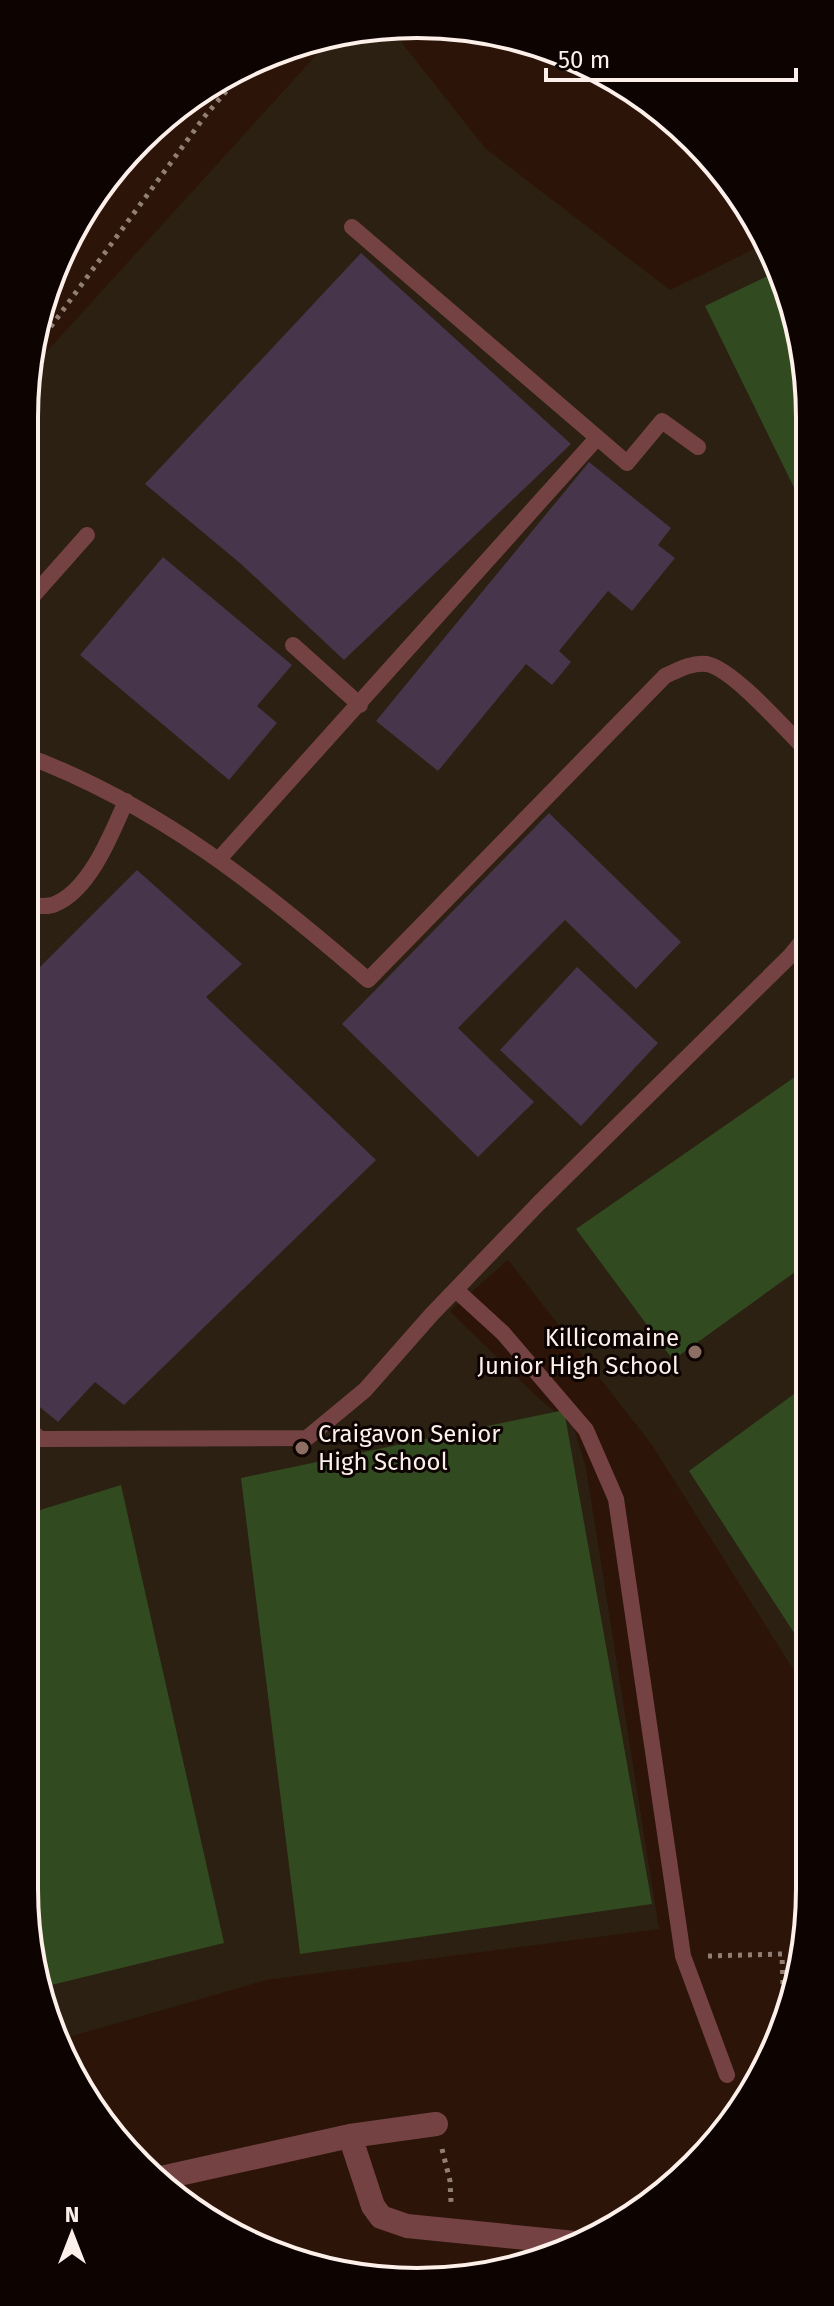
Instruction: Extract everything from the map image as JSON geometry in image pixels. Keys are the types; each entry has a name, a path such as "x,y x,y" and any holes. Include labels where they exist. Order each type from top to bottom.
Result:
{"street":[{"path":"170,2176 350,2136 436,2124"},
{"path":"350,2136 373,2206 381,2217 407,2226 557,2241"}],"lane":[{"path":"352,227 627,463 662,421 698,447"},
{"path":"220,858 597,438"},
{"path":"38,590 87,535"},
{"path":"293,645 360,705"},
{"path":"38,760 126,801 220,858 368,980 665,676 685,666 707,664 725,672 796,740"},
{"path":"38,905 53,906 77,889 100,854 126,801"},
{"path":"38,1437 307,1438 365,1390 539,1203 796,949"},
{"path":"456,1290 503,1333 586,1430 616,1499 683,1956 727,2075"}],"path":[{"path":"48,330 228,89"},
{"path":"683,1956 782,1954 783,1987"},
{"path":"436,2124 450,2181 452,2230"}],"shaded area":[{"path":"399,39 485,148 670,290 756,248 767,272 789,343 796,417 796,1674 652,1445 508,1260 450,1311 536,1396 574,1427 586,1468 659,1929 266,1980 68,2037 67,2034 45,1963 38,1889 38,417 43,356 320,51 368,41"}],"green space":[{"path":"768,276 783,319 793,368 796,492 705,306"},
{"path":"796,1076 796,1271 673,1360 576,1229"},
{"path":"796,1393 796,1636 689,1471"},
{"path":"564,1410 652,1904 300,1954 241,1478"},
{"path":"121,1485 224,1943 51,1985 41,1938 38,1889 38,1511"}],"building":[{"path":"361,253 571,444 344,660 241,564 145,484"},
{"path":"589,462 671,528 658,545 675,558 632,611 608,591 559,651 571,662 552,685 526,664 438,771 376,721"},
{"path":"163,557 292,665 257,706 277,723 229,780 80,655"},
{"path":"549,813 681,942 636,989 565,920 458,1028 534,1102 478,1157 342,1024"},
{"path":"137,870 242,964 206,997 376,1160 124,1405 95,1382 58,1422 38,1406 38,969"},
{"path":"577,967 658,1043 581,1126 500,1050"}],"place":[{"name":"Killicomaine Junior High School","path":"695,1352"},
{"name":"Craigavon Senior High School","path":"302,1448"}]}
